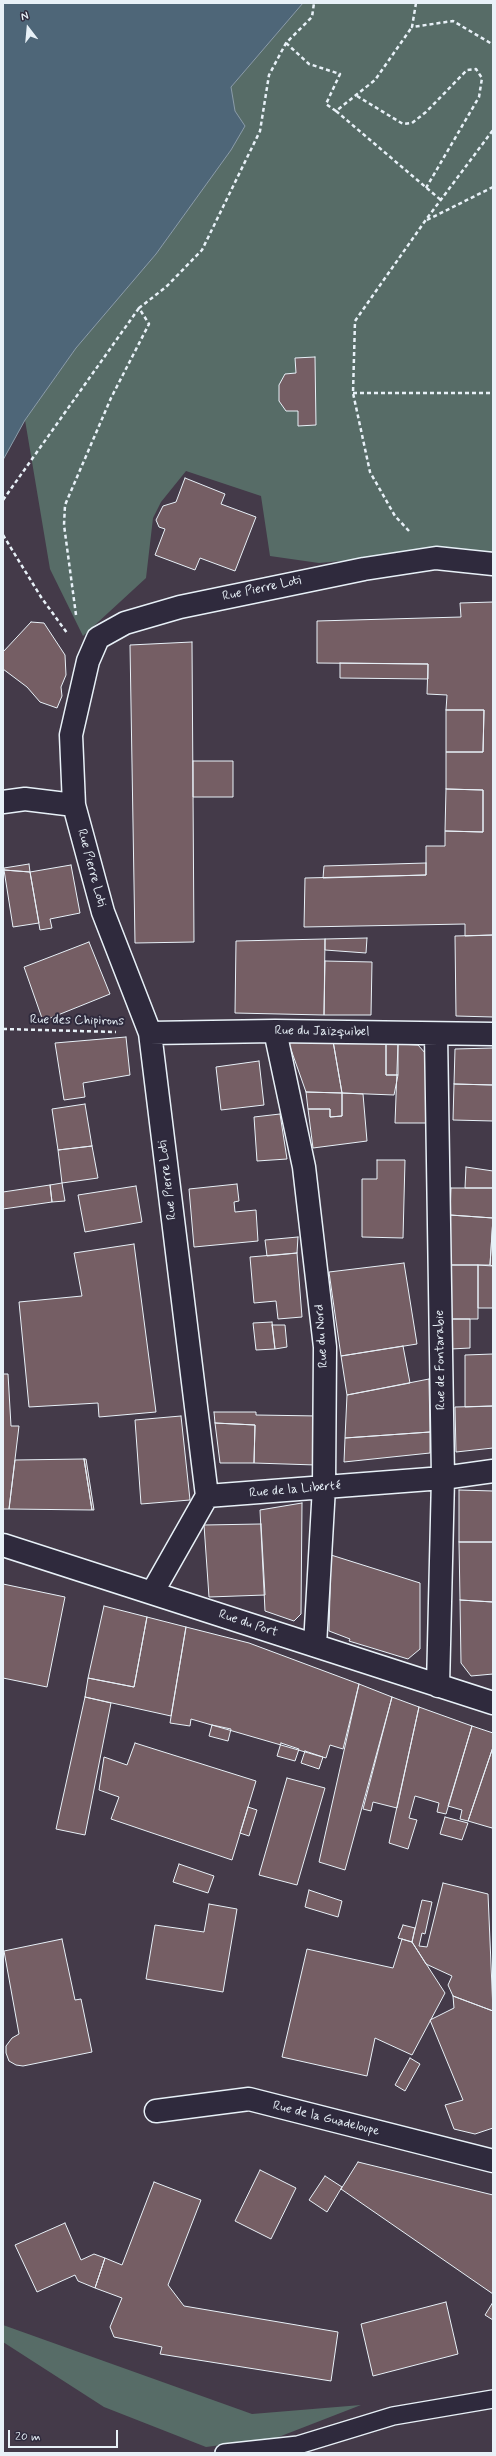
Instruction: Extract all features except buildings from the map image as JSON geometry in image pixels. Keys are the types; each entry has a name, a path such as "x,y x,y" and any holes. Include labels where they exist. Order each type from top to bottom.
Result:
{"street":[{"name":"Rue Pierre Loti","path":"207,1496 150,1033 103,912 74,805 71,736 88,661 98,638 125,623 180,606 364,568 436,558 493,564"},
{"path":"3,802 25,799 74,805"},
{"name":"Rue du Jaïzquibel","path":"150,1033 275,1031 493,1034"},
{"name":"Rue du Nord","path":"275,1031 304,1167 325,1347 324,1487 314,1645"},
{"name":"Rue de Fontarabie","path":"436,1034 443,1478 438,1686"},
{"name":"Rue de la Liberté","path":"207,1496 443,1478 493,1471"},
{"path":"152,1593 207,1496"},
{"name":"Rue du Port","path":"3,1545 493,1703"},
{"name":"Rue de la Guadeloupe","path":"156,2111 249,2099 493,2161"}],"lane":[{"path":"224,2453 298,2445 393,2416 493,2399"}],"path":[{"path":"3,500 139,308 166,287 202,250 260,131 269,75 286,43 312,17 314,3"},
{"path":"336,111 376,80 412,27 416,3"},
{"path":"412,27 453,22 492,44 493,43"},
{"path":"286,43 309,64 340,74 326,104 442,201"},
{"path":"357,96 403,124 412,123 426,112 466,70 476,69 482,78 478,97 426,188"},
{"path":"436,558 395,516 370,472 352,393 355,321 425,222 493,130"},
{"path":"425,222 493,186"},
{"path":"98,638 77,621 64,525 65,505 111,398 149,324 139,308"},
{"path":"352,393 493,393"},
{"path":"3,535 41,597 88,661"},
{"name":"Rue des Chipirons","path":"3,1029 150,1033"}],"green space":[{"path":"303,3 493,3 493,556 416,554 319,563 270,556 261,496 186,471 161,502 153,518 146,578 83,636 50,569 25,420 76,348 156,254 231,150 245,126 235,111 231,87"},
{"path":"3,2325 252,2414 361,2405 276,2438 206,2447 104,2407 3,2342"}],"water":[{"path":"3,3 303,3 231,87 235,111 245,126 231,150 156,254 76,348 25,420 3,460"}]}
